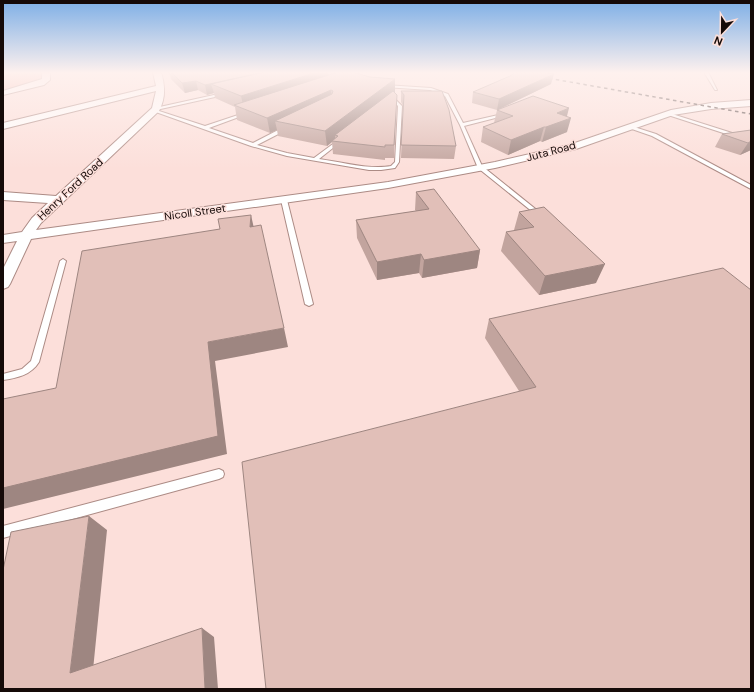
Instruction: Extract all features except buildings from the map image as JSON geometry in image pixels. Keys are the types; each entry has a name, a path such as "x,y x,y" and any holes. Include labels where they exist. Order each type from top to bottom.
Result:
{"street":[{"path":"4,125 87,104"},
{"path":"155,110 157,104"},
{"name":"Juta Road","path":"388,185 505,163 566,148 669,114 728,104"},
{"name":"Henry Ford Road","path":"3,284 26,236 36,221 155,110"},
{"name":"Nicoll Street","path":"3,239 388,185"},
{"path":"3,196 58,200"}],"lane":[{"path":"155,110 178,104"},
{"path":"155,110 207,127 253,145 315,160 379,168 393,167 397,162 400,106 399,104"},
{"path":"452,104 480,167 541,216"},
{"path":"207,127 251,112"},
{"path":"462,125 508,113"},
{"path":"669,114 751,141"},
{"path":"253,145 288,127"},
{"path":"631,127 654,136 751,187"},
{"path":"315,160 345,136"},
{"path":"284,200 309,304"},
{"path":"3,378 20,375 30,368 35,362 62,260"},
{"path":"3,532 219,474"}],"railway":[{"path":"696,104 751,114"}]}
